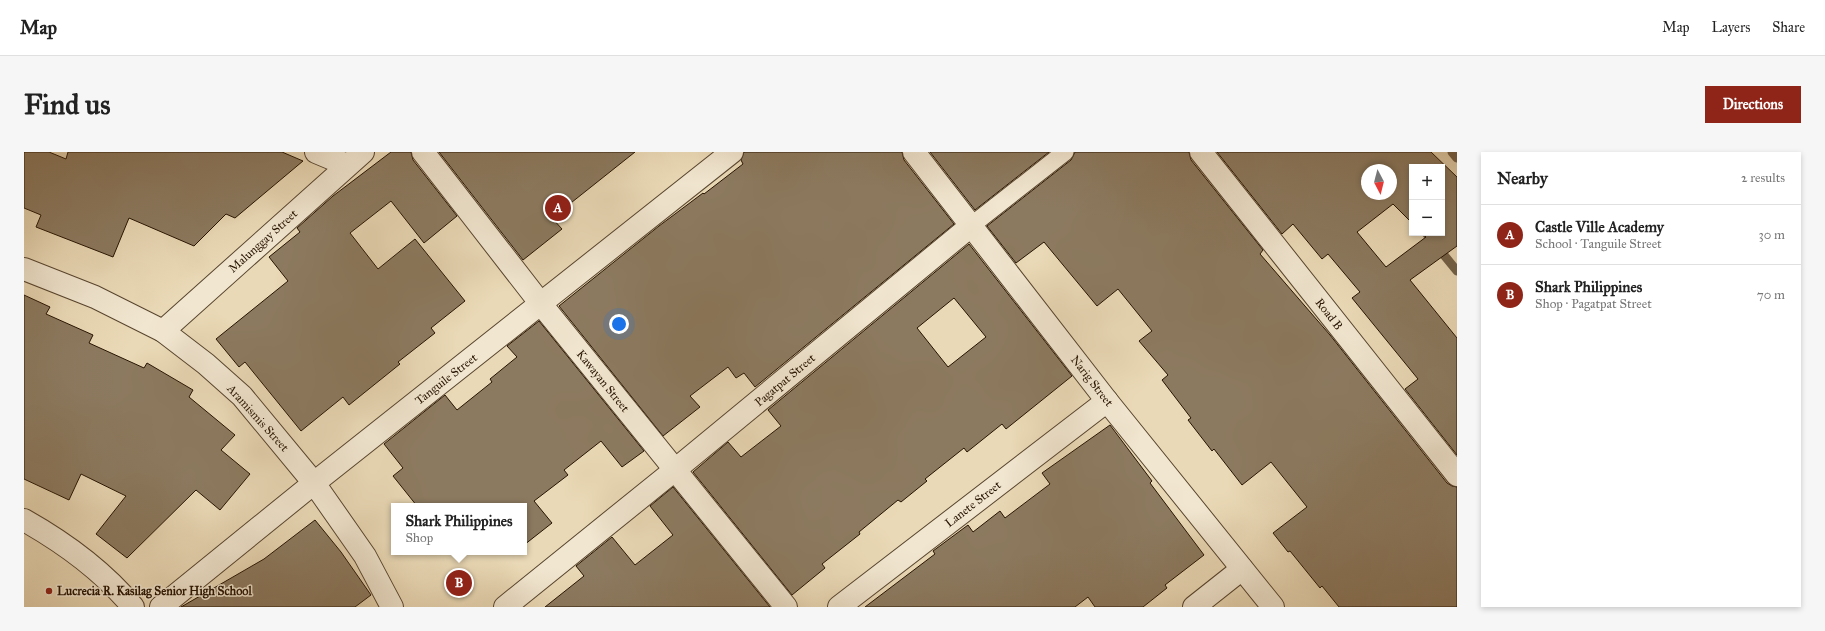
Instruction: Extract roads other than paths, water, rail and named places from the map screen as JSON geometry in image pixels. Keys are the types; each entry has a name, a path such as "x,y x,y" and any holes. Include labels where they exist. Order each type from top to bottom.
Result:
{"street":[{"path":"316,152 355,159"},
{"name":"Kawayan Street","path":"423,152 541,304 786,607"},
{"name":"Tanguile Street","path":"161,607 314,483 732,152"},
{"name":"Narig Street","path":"914,152 1107,400 1273,607"},
{"name":"Road B","path":"1201,152 1457,475"},
{"name":"Malunggay Street","path":"163,331 355,159"},
{"name":"Pagatpat Street","path":"506,607 676,470 972,225"},
{"name":"Aramismis Street","path":"24,269 95,297 163,331 206,364 242,396 314,483 364,556 392,607"},
{"name":"Lanete Street","path":"839,607 1107,400"},
{"path":"24,520 71,550 102,576 133,607"},
{"path":"1194,607 1242,569"}],"lane":[{"name":"Pagatpat Street","path":"972,225 1065,152"}],"waterway":[{"path":"1452,152 1457,158"},
{"path":"1428,236 1457,271"}],"place":[{"name":"Castle Ville Academy","path":"558,208"},
{"name":"Shark Philippines","path":"459,583"},
{"name":"Lucrecia R. Kasilag Senior High School","path":"49,591"}]}
